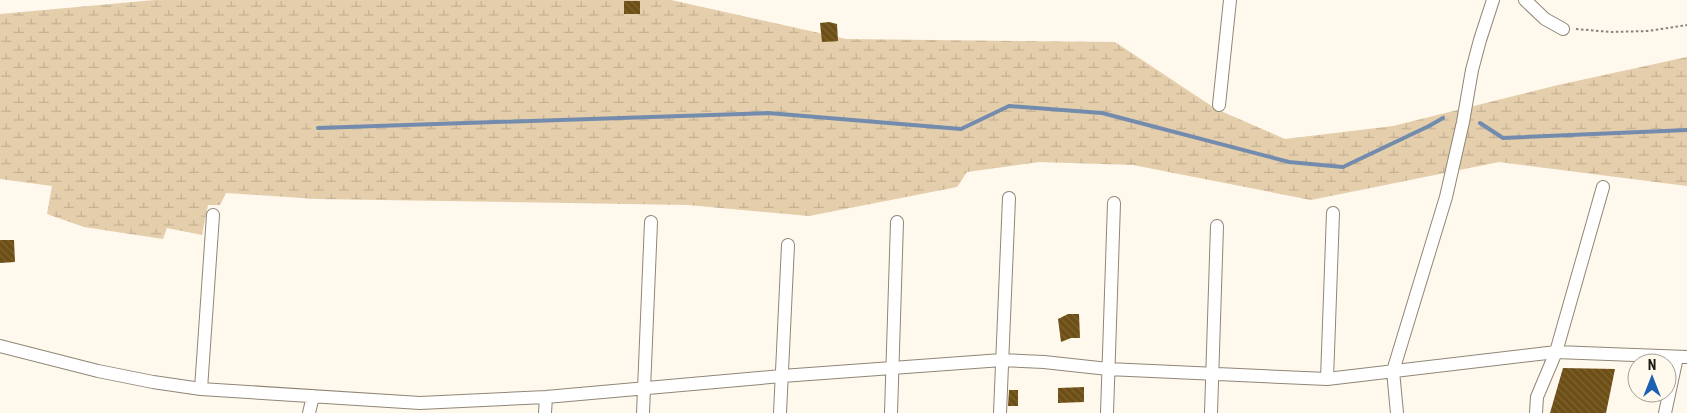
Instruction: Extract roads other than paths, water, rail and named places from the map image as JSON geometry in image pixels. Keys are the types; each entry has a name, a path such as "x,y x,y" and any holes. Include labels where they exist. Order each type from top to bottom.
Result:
{"street":[{"path":"1219,106 1230,0"},
{"path":"1397,413 1392,372 1446,197 1463,122 1472,70 1493,0"},
{"path":"1525,0 1546,19 1563,29"},
{"path":"1536,413 1537,397 1556,352 1602,187"},
{"path":"1000,413 1009,198"},
{"path":"1107,413 1114,203"},
{"path":"1327,380 1333,213"},
{"path":"201,389 212,215"},
{"path":"643,413 651,222"},
{"path":"890,413 897,222"},
{"path":"1211,413 1217,226"},
{"path":"780,413 788,245"},
{"path":"0,346 98,371 152,382 201,389 420,403 546,397 782,376 1002,360 1044,362 1108,369 1327,380 1556,352 1682,357 1665,413"},
{"path":"309,413 312,396"},
{"path":"545,413 546,397"}],"waterway":[{"path":"318,128 768,113 961,129 1009,106 1102,113 1289,162 1343,167 1443,118"},
{"path":"1480,123 1503,138 1687,130"}]}
